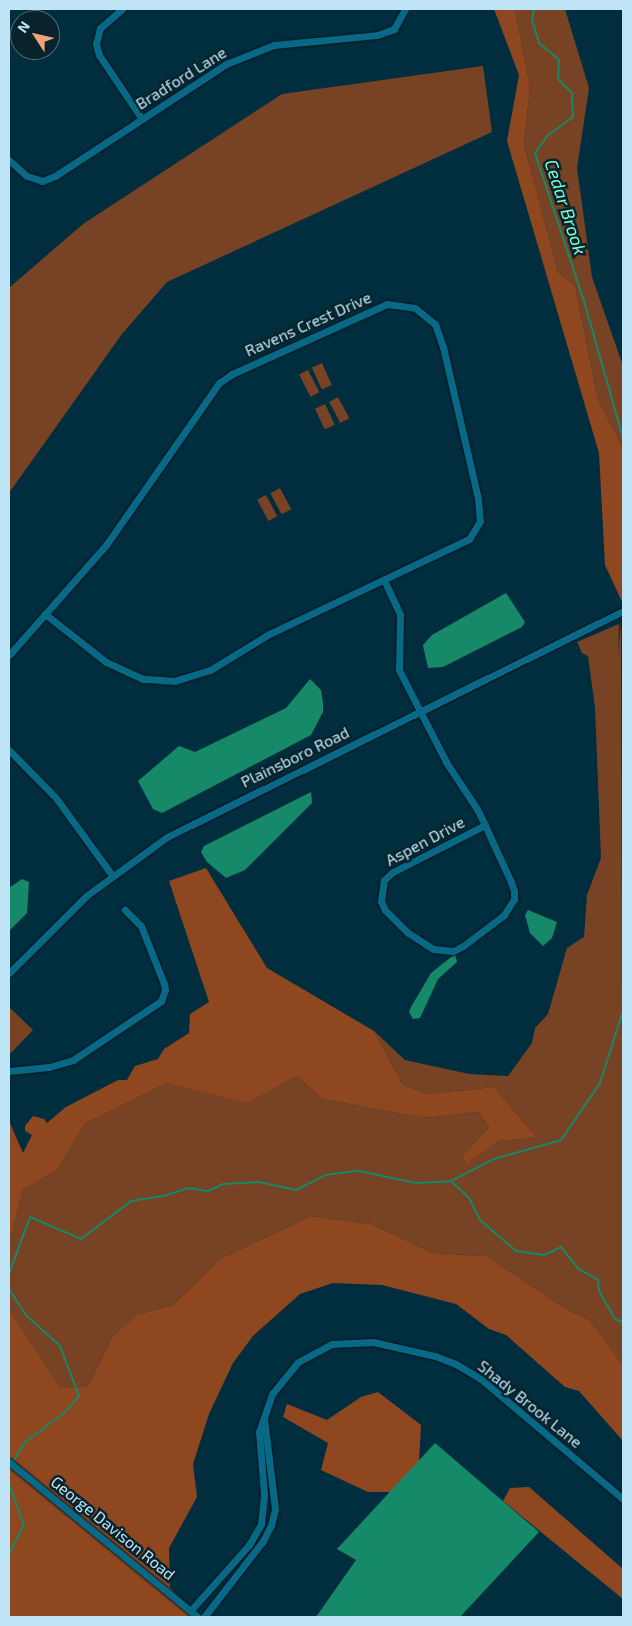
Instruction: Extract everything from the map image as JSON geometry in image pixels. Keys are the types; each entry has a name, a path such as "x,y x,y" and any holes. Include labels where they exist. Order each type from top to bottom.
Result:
{"street":[{"path":"122,9 100,28 96,44 99,55 142,119"},
{"name":"Bradford Lane","path":"9,160 27,176 42,181 56,176 226,64 253,52 301,41 377,34 394,29 405,9"},
{"name":"Ravens Crest Drive","path":"9,655 45,614 106,546 219,383 377,307 397,304 422,312 439,334 478,499 480,521 469,539 269,634 210,670 175,681 143,679 106,662 45,614"},
{"path":"384,580 400,615 399,670 420,711"},
{"name":"Plainsboro Road","path":"9,973 61,919 112,876 193,822 623,611"},
{"name":"Aspen Drive","path":"420,711 446,762 485,825 514,891 510,908 463,946 453,951 433,949 408,933 385,910 381,901 384,880 400,868 485,825"},
{"path":"9,750 56,798 112,876"},
{"path":"9,1071 61,1064 107,1039 158,1005 165,990 141,926 126,910"},
{"name":"Shady Brook Lane","path":"191,1610 239,1556 261,1524 264,1483 259,1432 263,1415 278,1384 287,1373 320,1348 359,1341 417,1351 456,1364 481,1379 623,1499"},
{"path":"204,1617 247,1562 271,1525 275,1509 263,1415"},
{"name":"George Davison Road","path":"9,1462 198,1617"},
{"path":"264,1483 272,1482"},
{"path":"239,1556 247,1562"}],"shaded area":[{"path":"494,9 515,9 530,87 524,144 558,272 575,286 598,399 623,448 623,604 605,565 599,453 507,141 519,75"},
{"path":"515,9 565,9 589,88 577,168 592,277 623,366 623,448 598,399 575,286 558,272 524,144 530,87"},
{"path":"483,66 492,132 167,282 122,334 9,493 9,288 83,224 282,94"},
{"path":"322,363 332,385 322,389 312,367"},
{"path":"308,370 319,392 310,397 299,375"},
{"path":"338,397 349,418 340,423 329,402"},
{"path":"325,404 335,425 325,429 315,409"},
{"path":"280,488 291,509 282,514 270,493"},
{"path":"266,495 277,516 268,521 257,500"},
{"path":"506,593 525,622 522,627 443,667 428,668 423,645 432,635"},
{"path":"621,620 623,1365 590,1320 571,1312 486,1256 433,1253 371,1224 311,1216 220,1259 173,1305 136,1315 112,1337 88,1386 61,1388 9,1309 9,1245 23,1190 58,1169 86,1123 167,1083 246,1102 297,1076 322,1099 423,1118 479,1112 489,1127 462,1156 466,1163 499,1141 537,1138 494,1087 427,1094 403,1085 374,1031 405,1060 469,1074 508,1076 532,1043 535,1028 548,1014 567,948 584,937 587,895 601,858 595,708 588,656 582,653 577,642 619,624 618,656"},
{"path":"310,679 321,690 323,703 323,712 311,735 162,813 153,809 138,781 179,746 195,752 286,708"},
{"path":"311,792 312,803 245,870 226,878 207,862 201,852 204,846"},
{"path":"206,868 267,968 374,1031 403,1085 427,1094 494,1087 537,1138 499,1141 466,1164 462,1156 489,1127 479,1112 423,1118 322,1099 297,1076 246,1103 167,1083 86,1123 58,1169 23,1190 9,1245 9,1121 23,1153 32,1135 25,1131 25,1126 33,1116 44,1119 47,1123 66,1107 118,1080 127,1080 135,1066 158,1059 164,1049 189,1033 190,1014 209,1002 169,881"},
{"path":"22,879 29,882 27,913 9,931 9,888"},
{"path":"528,910 557,922 552,938 543,946 530,933 525,915"},
{"path":"455,954 457,962 438,979 420,1018 413,1019 409,1012 431,973"},
{"path":"9,1007 33,1030 11,1053 9,1050"},
{"path":"311,1216 371,1224 433,1253 486,1256 571,1312 590,1320 623,1365 623,1441 579,1391 565,1387 506,1335 489,1329 456,1304 382,1285 333,1283 300,1294 253,1336 233,1363 209,1414 193,1464 197,1497 169,1548 170,1587 197,1617 9,1617 9,1309 61,1388 88,1386 112,1337 136,1315 173,1305 220,1259"},
{"path":"378,1392 421,1425 419,1462 393,1492 368,1492 321,1470 328,1443 283,1417 287,1404 327,1420 361,1397"},
{"path":"435,1443 539,1532 460,1617 316,1617 356,1560 337,1549"},
{"path":"529,1487 623,1569 623,1599 503,1501 510,1488"}],"waterway":[{"name":"Cedar Brook","path":"534,9 532,20 539,43 559,60 558,79 572,93 573,117 548,135 535,153 584,301 623,438"},
{"name":"Cedar Brook","path":"451,1181 494,1159 561,1140 600,1083 623,1011"},
{"path":"9,1274 30,1217 81,1239 131,1201 164,1196 188,1188 208,1191 223,1184 259,1182 296,1190 325,1175 359,1171 416,1183 451,1181 469,1198 480,1220 516,1251 544,1255 561,1247 579,1269 598,1280 599,1291 615,1319 623,1322"},
{"path":"9,1289 26,1315 60,1346 79,1396 65,1412 24,1443 13,1462"},
{"path":"9,1471 11,1466"},
{"path":"9,1484 24,1525 9,1554"}]}
